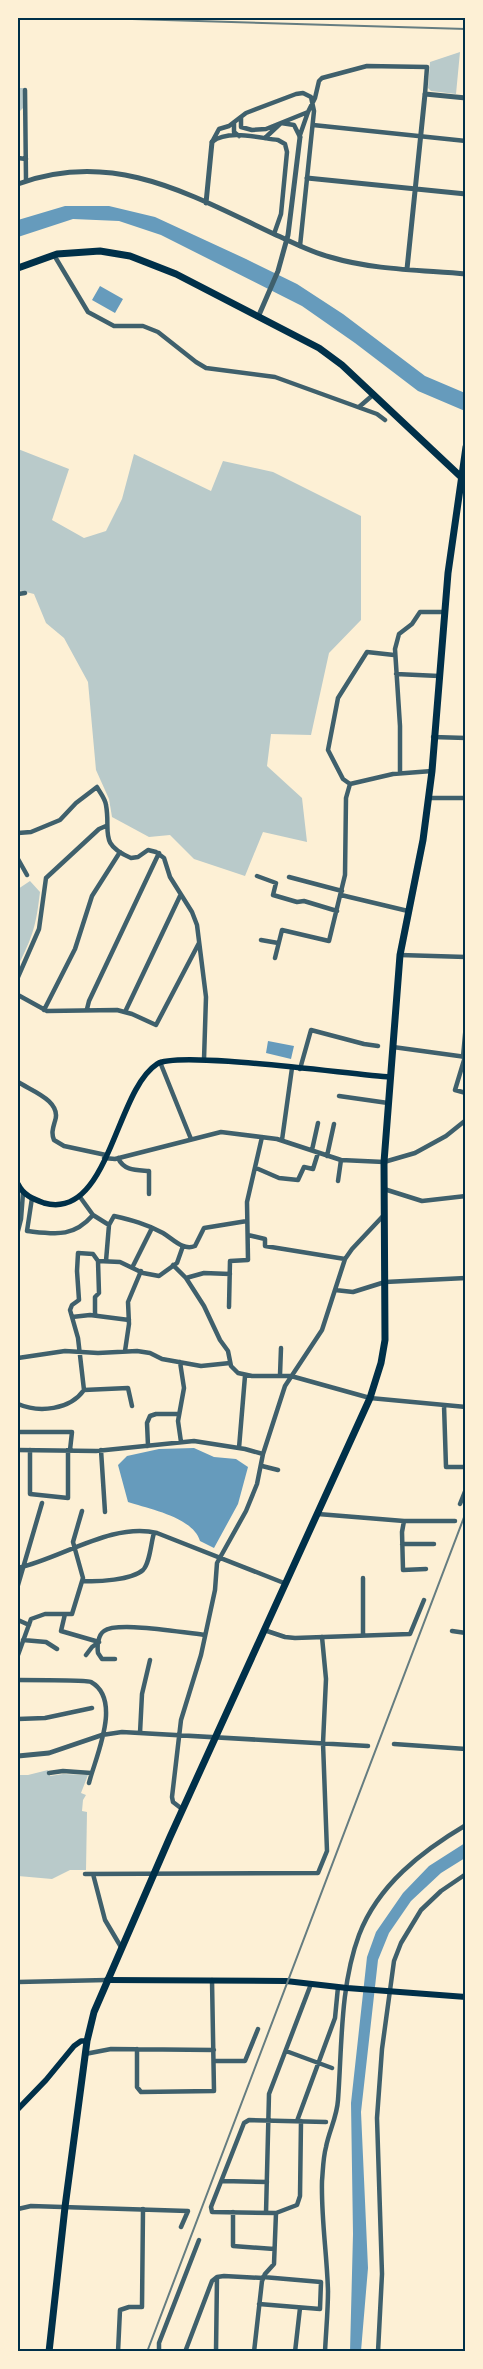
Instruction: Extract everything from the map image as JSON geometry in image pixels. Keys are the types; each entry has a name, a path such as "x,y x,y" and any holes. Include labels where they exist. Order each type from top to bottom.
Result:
{"highway":[{"path":"18,268 54,255 100,251 135,257 176,274 259,315 319,348 374,394 460,476"},
{"path":"49,2352 64,2207 87,2041 94,2012 182,1809 370,1398 381,1363 385,1340 384,1162 400,955 423,840 432,771 445,612 460,476 466,447"}],"main road":[{"path":"460,476 466,482"},
{"path":"18,1184 23,1193 32,1198 55,1205 72,1202 80,1197 94,1179 139,1084 150,1069 160,1062 173,1059 204,1060 390,1077"},
{"path":"107,1980 286,1981 347,1988 466,1997"},
{"path":"18,2109 46,2080 74,2046 81,2041 87,2041"}],"street":[{"path":"259,315 278,270 288,235 300,137 319,81 322,78 367,66 427,67 407,268"},
{"path":"25,90 26,180"},
{"path":"206,203 212,142 218,129 234,123 250,111 296,94 307,95 312,102 312,125 300,246"},
{"path":"425,94 466,98"},
{"path":"241,117 239,125 244,129 266,129 308,112"},
{"path":"18,116 25,116"},
{"path":"234,123 234,132 240,136"},
{"path":"281,123 294,125 300,137"},
{"path":"263,138 271,134 281,123"},
{"path":"312,125 466,141"},
{"path":"212,142 224,136 240,136 278,140 287,148 281,214 274,234"},
{"path":"18,158 26,159"},
{"path":"18,184 26,180 62,172 114,172 149,180 206,203 300,246 347,261 466,274"},
{"path":"307,178 466,194"},
{"path":"54,255 81,297 85,308 97,318 114,326 143,326 158,332 206,368 220,371 265,374 359,407 377,414 384,420"},
{"path":"359,407 374,394"},
{"path":"18,594 25,593"},
{"path":"400,773 400,726 394,655 399,634 412,624 420,612 445,612"},
{"path":"350,784 343,778 328,750 338,698 367,652 394,655"},
{"path":"396,674 439,676"},
{"path":"434,738 466,738"},
{"path":"350,784 400,773 432,771"},
{"path":"275,958 282,930 329,941 342,893 346,863 346,794 350,784"},
{"path":"18,833 32,832 60,820 76,803 97,787 106,807 106,826 109,842 120,852 134,858 148,850 159,853 164,858 170,877 195,918 200,942 207,1011 204,1060"},
{"path":"428,798 466,798"},
{"path":"18,977 40,929 46,878 99,829 106,826"},
{"path":"44,1010 76,950 92,896 120,852"},
{"path":"87,1009 89,1001 159,853"},
{"path":"18,859 27,875"},
{"path":"256,876 276,883 273,895 297,902 304,901 337,911"},
{"path":"289,877 408,911"},
{"path":"125,1012 180,896"},
{"path":"262,940 278,943"},
{"path":"18,995 44,1010 54,1012 87,1009 125,1012 156,1025 200,942"},
{"path":"400,955 466,957"},
{"path":"466,1024 464,1057 455,1090 466,1093"},
{"path":"300,1069 311,1030 378,1046"},
{"path":"392,1047 464,1057"},
{"path":"160,1062 191,1139"},
{"path":"282,1140 292,1068"},
{"path":"18,1082 53,1104 56,1112 52,1132 54,1140 64,1146 105,1157 118,1158 221,1132 282,1140 341,1160 384,1162 403,1158 423,1149 446,1136 466,1120"},
{"path":"339,1096 388,1104"},
{"path":"312,1150 318,1124"},
{"path":"327,1156 334,1124"},
{"path":"229,1307 230,1261 248,1260 247,1202 262,1137"},
{"path":"256,1168 279,1178 298,1180 304,1167 313,1170 318,1153"},
{"path":"118,1158 120,1164 126,1168 149,1170 149,1194"},
{"path":"338,1181 341,1160"},
{"path":"384,1189 422,1201 466,1196"},
{"path":"18,1231 23,1193"},
{"path":"80,1197 94,1215 109,1225"},
{"path":"32,1198 27,1232 65,1234 85,1224 94,1215"},
{"path":"106,1261 109,1225 114,1216 140,1222 183,1246 191,1248 195,1246 204,1228 247,1221"},
{"path":"182,1809 173,1802 172,1797 184,1706 201,1656 219,1558 246,1511 262,1466 263,1454 285,1386 320,1332 346,1259 352,1249 383,1216"},
{"path":"134,1266 152,1228"},
{"path":"248,1235 265,1239 265,1246 346,1259"},
{"path":"98,1261 120,1262 134,1266 140,1271 159,1276 177,1263 183,1246"},
{"path":"18,1404 37,1409 52,1408 79,1397 84,1390 78,1352 78,1338 70,1307 79,1300 78,1253 96,1255 98,1261 99,1292 95,1297 95,1315"},
{"path":"173,1265 186,1278 228,1351 230,1363 234,1371 245,1376 291,1376 370,1398 466,1407"},
{"path":"125,1351 129,1320 128,1302 140,1271"},
{"path":"186,1278 204,1273 230,1274"},
{"path":"335,1290 353,1292 385,1282 466,1278"},
{"path":"72,1317 95,1315 129,1320"},
{"path":"280,1375 281,1348"},
{"path":"18,1358 55,1352 125,1351 150,1353 162,1359 201,1366 230,1363"},
{"path":"180,1362 184,1388 179,1414 181,1442"},
{"path":"239,1448 245,1376"},
{"path":"84,1390 128,1388 132,1406"},
{"path":"444,1405 446,1467 466,1467"},
{"path":"148,1446 148,1423 150,1416 156,1414 179,1414"},
{"path":"18,1432 72,1432 69,1450 68,1498 30,1494 30,1450"},
{"path":"18,1450 101,1450 181,1442 204,1442 263,1454"},
{"path":"101,1450 105,1512"},
{"path":"262,1466 278,1470"},
{"path":"460,1504 466,1489"},
{"path":"18,1585 42,1503"},
{"path":"18,1655 31,1619 37,1616 72,1614 83,1581 83,1574 73,1542 82,1511"},
{"path":"318,1514 404,1521 455,1521"},
{"path":"404,1521 402,1544 403,1570 426,1569"},
{"path":"18,1568 128,1531 137,1530 154,1533 284,1583"},
{"path":"83,1581 109,1581 141,1571 146,1565 154,1533"},
{"path":"402,1544 434,1544"},
{"path":"363,1578 363,1635"},
{"path":"264,1630 285,1637 410,1634 424,1600"},
{"path":"65,1614 61,1631 99,1642"},
{"path":"18,1620 29,1625"},
{"path":"114,1659 99,1657 97,1647 104,1631 113,1628 140,1628 205,1635"},
{"path":"452,1631 466,1633"},
{"path":"85,1874 318,1873 327,1851 323,1744 326,1679 322,1637"},
{"path":"23,1640 46,1642 57,1649"},
{"path":"86,1655 99,1642"},
{"path":"140,1733 142,1694 150,1660"},
{"path":"18,1680 91,1682 102,1695 105,1704 106,1720 97,1763 91,1773 89,1784"},
{"path":"18,1720 44,1718 92,1708"},
{"path":"18,1756 49,1753 102,1735 122,1732 368,1746"},
{"path":"394,1744 466,1749"},
{"path":"49,1773 62,1771 91,1773"},
{"path":"324,2352 328,2293 322,2181 326,2148 337,2110 347,1988 359,1934 380,1898 420,1855 466,1825"},
{"path":"93,1874 104,1920 113,1931 121,1947"},
{"path":"378,2352 382,2274 377,2118 382,2049 392,1991 394,1961 410,1927 421,1910 441,1892 466,1874"},
{"path":"18,1982 107,1980"},
{"path":"137,2049 137,2086 141,2092 214,2092 212,1980"},
{"path":"266,2213 269,2094 311,1984"},
{"path":"326,2122 299,2121 268,2120 249,2120 244,2123 211,2207 212,2212 276,2213 294,2208 299,2201 299,2121 335,2018 338,1987"},
{"path":"214,2061 245,2061 258,2028"},
{"path":"86,2054 111,2049 214,2050"},
{"path":"286,2051 332,2068"},
{"path":"222,2181 267,2182"},
{"path":"18,2209 31,2206 188,2211 181,2227"},
{"path":"118,2352 120,2310 129,2307 142,2307 143,2209"},
{"path":"234,2212 233,2246 274,2249"},
{"path":"254,2352 263,2277 274,2264 276,2213"},
{"path":"159,2352 159,2342 199,2240"},
{"path":"216,2352 217,2277"},
{"path":"185,2352 212,2281 217,2277 263,2277 321,2282 320,2309 259,2304"},
{"path":"295,2352 300,2308"}],"shaded area":[{"path":"460,52 456,94 431,91 428,88 430,62"},
{"path":"18,88 23,88 23,108 19,112"},
{"path":"18,449 69,469 52,520 84,538 106,531 122,499 134,454 211,491 223,461 273,472 361,516 361,620 329,653 311,735 271,734 267,766 302,798 307,842 263,832 245,876 194,859 170,835 149,837 112,817 109,799 96,770 88,682 64,638 46,623 34,594 18,590"},
{"path":"30,881 40,892 39,904 33,930 18,966 18,889"},
{"path":"48,1770 50,1776 63,1774 88,1775 81,1793 86,1795 83,1800 82,1811 87,1812 86,1870 70,1870 52,1879 18,1876 18,1775 28,1775"}],"water":[{"path":"65,206 109,206 155,217 297,284 343,314 425,376 465,393 465,411 418,391 302,306 161,235 119,221 73,219 18,237 18,220"},
{"path":"100,286 123,299 115,313 92,300"},
{"path":"268,1041 294,1046 291,1059 266,1053"},
{"path":"194,1448 214,1457 236,1459 248,1467 238,1504 214,1548 200,1541 196,1533 180,1520 128,1502 118,1465 127,1456 159,1449"},
{"path":"465,1843 465,1858 441,1873 411,1901 389,1933 378,1960 361,2112 368,2268 361,2351 350,2352 353,2234 351,2103 367,1957 376,1932 403,1893 429,1866"}],"railway":[{"path":"99,18 466,29"},
{"path":"445,18 466,19"},
{"path":"147,2352 466,1512"}]}
